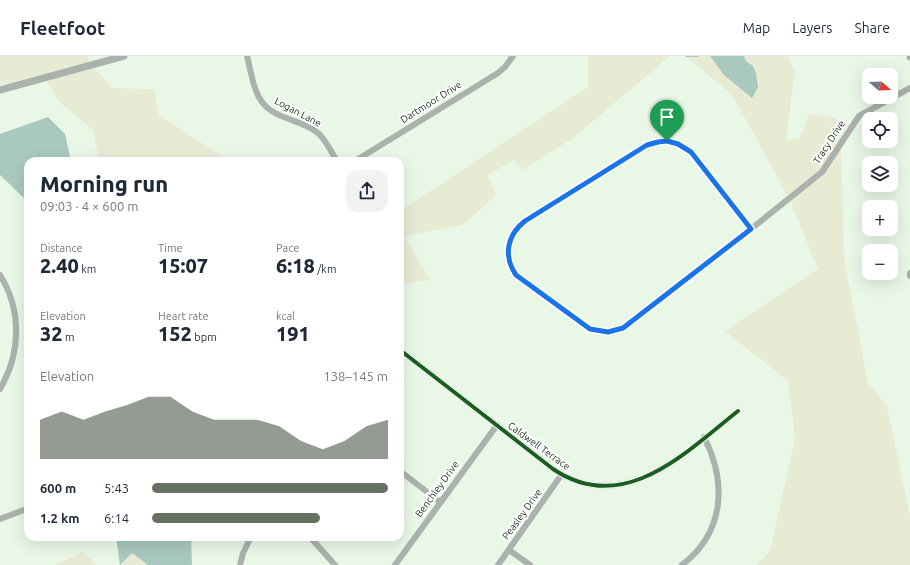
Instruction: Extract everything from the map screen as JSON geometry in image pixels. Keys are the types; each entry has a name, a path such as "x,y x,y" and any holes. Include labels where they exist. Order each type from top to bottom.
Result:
{"street":[{"path":"0,90 124,56"},
{"name":"Logan Lane","path":"247,56 255,87 264,105 279,115 306,126 318,133 334,157"},
{"name":"Dartmoor Drive","path":"362,157 498,73 505,67 513,56"},
{"name":"Tracy Drive","path":"751,229 691,152 678,144 658,142 647,145 518,226 511,237 508,254 513,271 521,281 590,329 608,332 626,325 751,229 822,172 859,116 910,88"},
{"path":"0,274 13,305 17,333 12,364 0,389"},
{"name":"Caldwell Terrace","path":"404,353 562,474 579,481 600,485 618,485 636,482 665,467 738,411"},
{"name":"Benchley Drive","path":"394,565 497,425"},
{"path":"682,565 704,541 713,524 718,504 718,474 713,455 704,438"},
{"path":"404,474 440,502"},
{"name":"Peasley Drive","path":"498,565 562,474"},
{"path":"0,519 24,510"},
{"path":"240,565 243,553 249,541"},
{"path":"314,541 335,565"},
{"path":"509,550 530,565"}],"green space":[{"path":"0,56 88,56 89,62 112,88 154,89 159,115 223,157 98,157 93,130 60,102 42,75 0,85"},
{"path":"588,56 670,56 572,139 522,170 514,160 488,175 496,195 463,225 404,236 404,208 588,87"},
{"path":"686,56 787,56 795,72 786,140 800,138 809,114 837,118 841,137 844,258 868,383 887,406 910,516 910,565 756,565 770,551 795,439 788,381 725,331 818,269 789,198 732,95"},
{"path":"404,236 430,280 404,283"},
{"path":"83,552 97,565 56,565"},
{"path":"132,553 148,565 121,565"}],"water":[{"path":"710,56 744,56 746,61 753,66 756,73 758,87 752,98 724,75"},
{"path":"48,117 65,134 70,157 24,157 24,198 0,175 0,134"},
{"path":"117,541 191,541 192,565 148,565 132,553 120,565"}],"waterway":[{"path":"686,56 698,56"}],"cycle path":[{"path":"667,141 678,144 691,152 751,229 623,328 608,332 589,329 516,275 509,261 508,253 511,239 514,233 525,221 647,145 667,141"},
{"path":"404,353 553,469 579,482 605,486 629,483 653,473 675,460 697,444 738,411"}],"route":[{"path":"667,141 678,144 691,152 751,229 623,328 608,332 595,331 577,321 521,281 509,263 508,246 511,237 518,226 525,221 647,145 667,141"}]}
